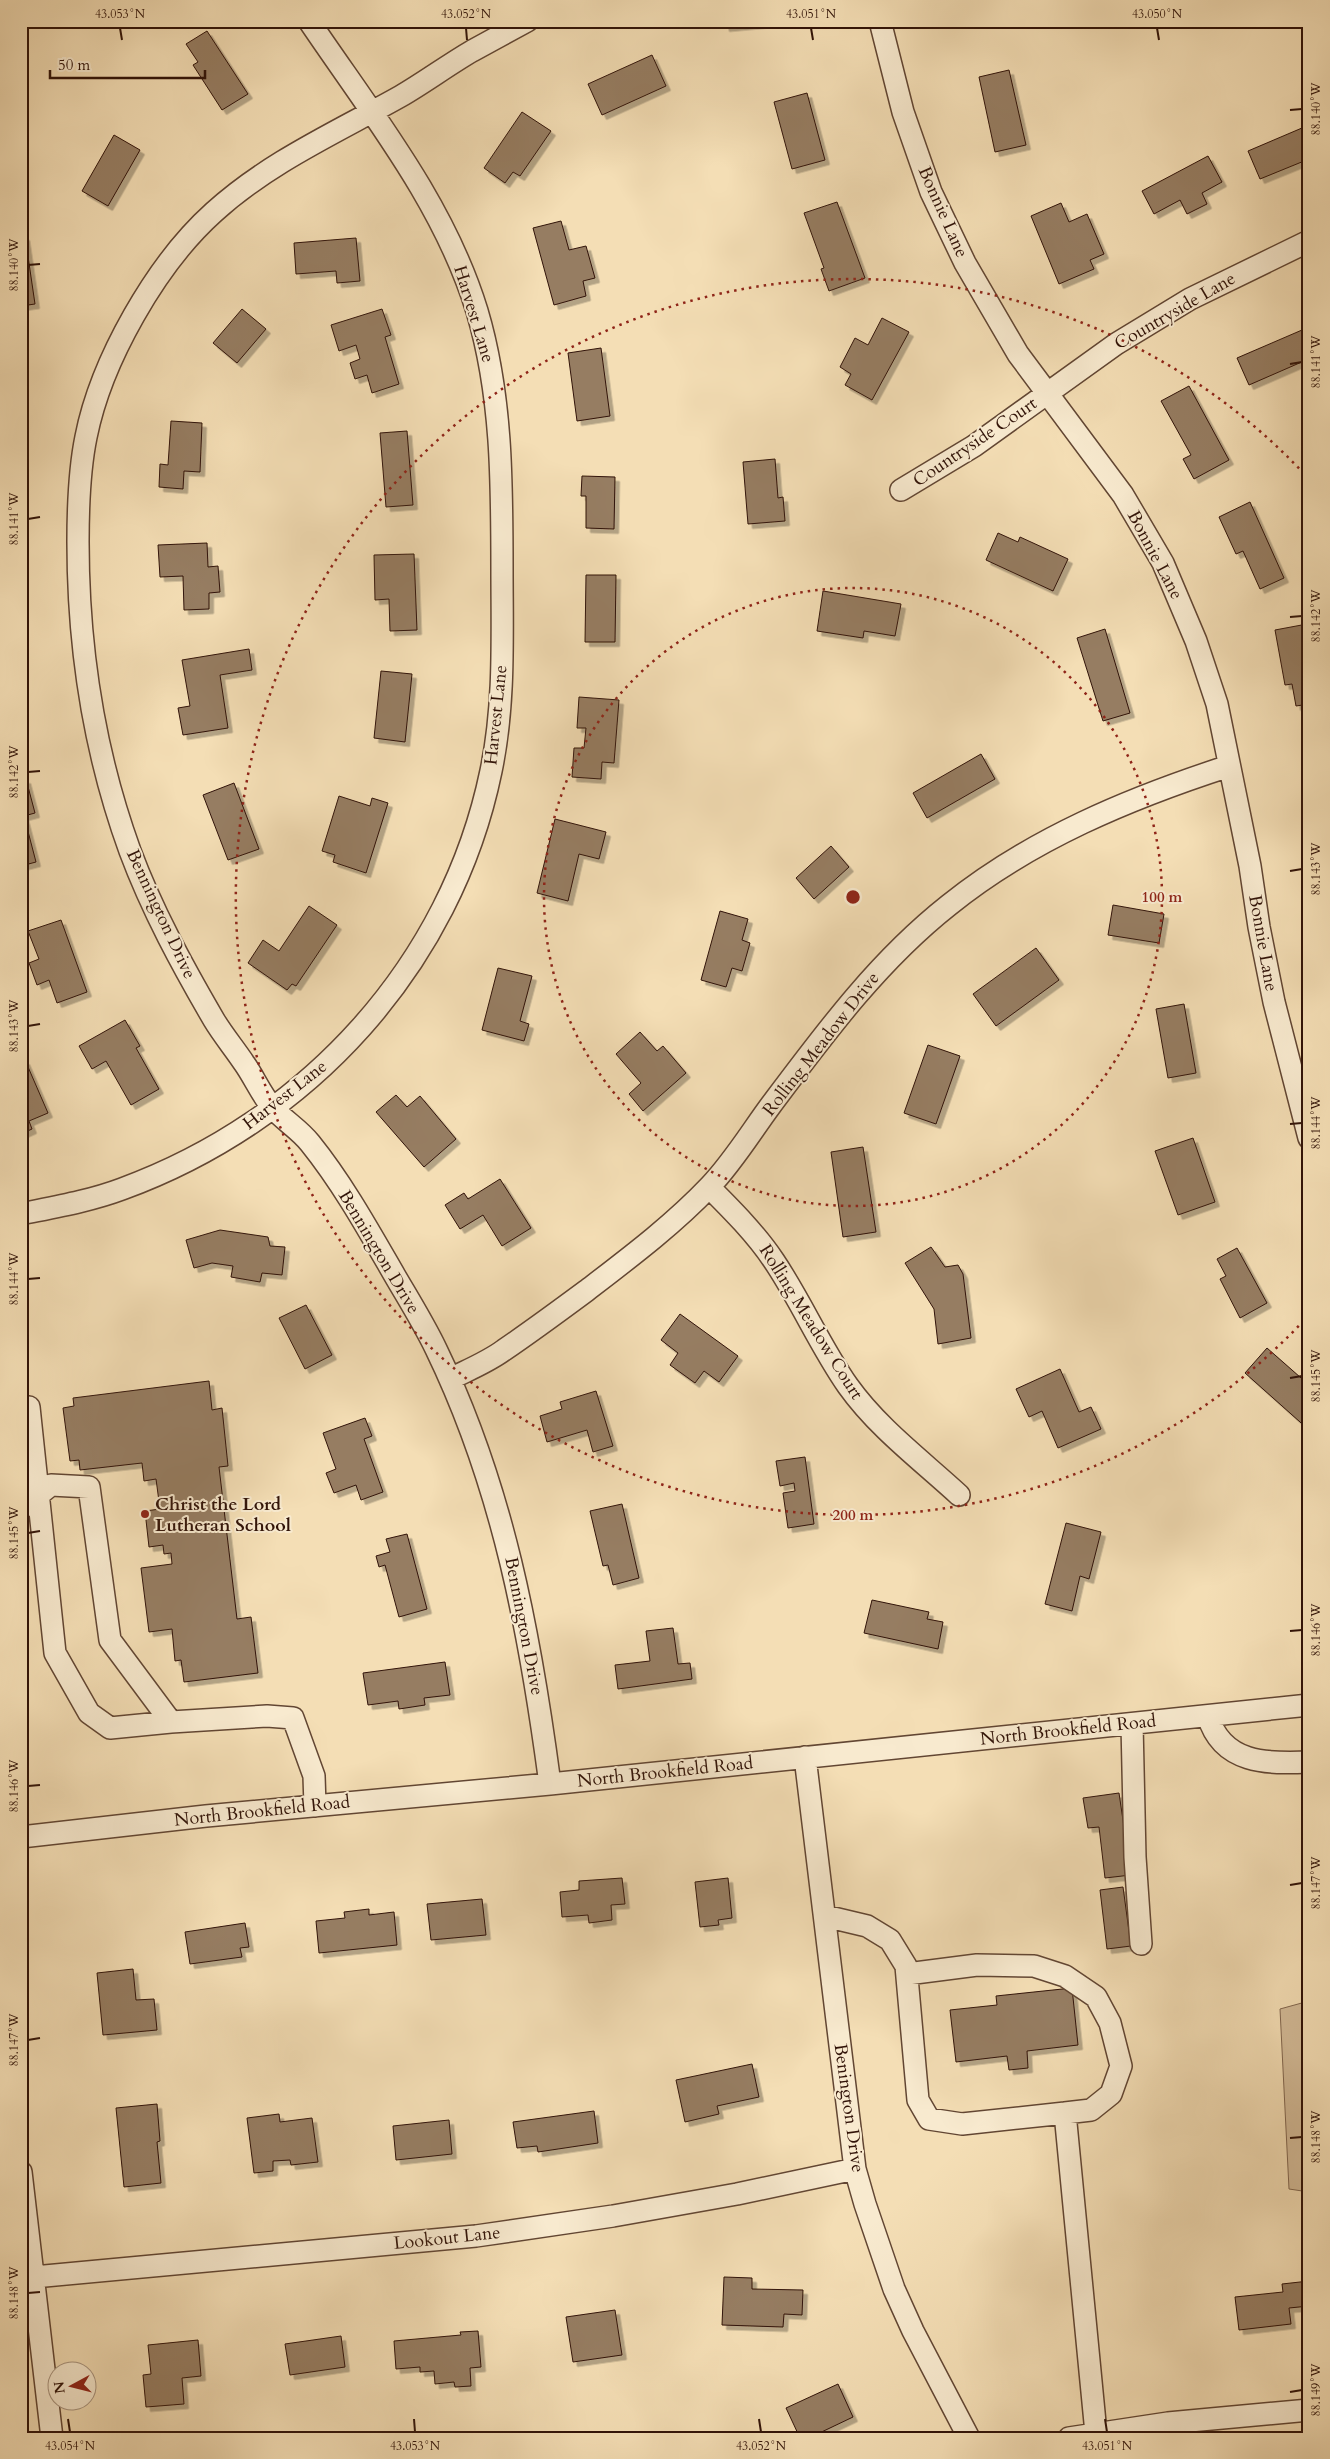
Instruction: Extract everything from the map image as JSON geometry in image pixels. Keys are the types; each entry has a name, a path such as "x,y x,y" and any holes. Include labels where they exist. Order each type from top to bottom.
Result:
{"street":[{"name":"Harvest Lane","path":"21,1214 79,1202 124,1188 216,1145 273,1108 303,1085 368,1019 396,986 419,951 447,903 467,854 491,770 499,721 502,679 502,483 496,402 488,351 462,270 443,228 398,149 309,21"},
{"name":"Bennington Drive","path":"527,21 291,156 255,180 216,210 167,264 115,354 100,389 86,433 81,470 78,559 81,631 97,729 114,800 133,857 173,948 219,1027 273,1108 311,1144 364,1222 434,1344 450,1379 488,1479 524,1610 550,1784"},
{"name":"Bonnie Lane","path":"880,21 903,112 931,192 984,297 1018,354 1118,488 1163,563 1196,641 1217,704 1274,1002 1309,1138"},
{"name":"Countryside Lane","path":"1047,393 1116,344 1190,299 1309,241"},
{"name":"Countryside Court","path":"901,490 974,446 1047,393"},
{"name":"Rolling Meadow Drive","path":"450,1379 503,1351 565,1308 640,1250 709,1187 842,1011 868,980 949,905 1009,863 1075,827 1112,809 1230,766"},
{"name":"Rolling Meadow Court","path":"709,1187 743,1222 774,1262 832,1361 865,1408 889,1434 959,1495"},
{"path":"30,1407 54,1653 89,1714 110,1728 267,1716 293,1718 314,1776 315,1806"},
{"path":"21,1508 50,1485 90,1487 110,1640 172,1722"},
{"name":"North Brookfield Road","path":"21,1838 315,1806 550,1784 1309,1705"},
{"path":"1208,1716 1211,1725 1237,1754 1255,1762 1309,1762"},
{"path":"1132,1724 1135,1857 1141,1944"},
{"name":"Benington Drive","path":"805,1757 856,2169 865,2204 894,2289 913,2331 969,2438"},
{"path":"825,1916 866,1926 890,1940 906,1966 918,2100 929,2119 962,2124 1091,2110 1111,2094 1121,2066 1110,2023 1096,1997 1064,1976 1034,1966 977,1965 907,1974"},
{"path":"1065,2113 1096,2433"},
{"name":"Lookout Lane","path":"34,2277 476,2236 614,2216 737,2194 856,2169"},
{"path":"21,2172 52,2438"},
{"path":"1069,2438 1168,2423 1309,2410"}],"shaded area":[{"path":"1309,2001 1309,2192 1289,2189 1280,2009"}],"building":[{"path":"724,21 778,21 778,22 725,27"},
{"path":"207,31 248,94 222,110 193,65 198,62 186,44"},
{"path":"652,55 666,86 602,115 588,84"},
{"path":"1009,70 1026,145 995,152 979,77"},
{"path":"807,93 825,160 792,169 774,102"},
{"path":"522,112 551,131 520,176 513,172 505,183 484,168"},
{"path":"1309,125 1309,159 1260,179 1248,151"},
{"path":"114,135 140,150 108,206 82,191"},
{"path":"1208,156 1222,182 1202,193 1207,204 1187,214 1180,200 1154,214 1142,191"},
{"path":"837,202 865,278 829,291 821,269 824,268 804,213"},
{"path":"1061,203 1069,222 1087,214 1104,254 1090,260 1094,269 1059,284 1031,216"},
{"path":"561,221 569,250 586,246 595,278 583,281 586,296 554,305 533,228"},
{"path":"21,236 25,236 35,304 21,306"},
{"path":"356,238 360,281 337,283 336,271 296,274 294,243"},
{"path":"242,309 266,329 237,363 213,343"},
{"path":"382,309 391,335 385,337 399,384 372,393 367,375 355,379 350,363 360,359 356,345 339,351 331,325"},
{"path":"882,318 909,332 872,400 845,385 851,374 840,367 855,338 868,345"},
{"path":"1309,327 1309,369 1304,361 1249,385 1237,358"},
{"path":"601,348 610,416 577,421 568,353"},
{"path":"1189,386 1229,460 1194,479 1183,459 1191,455 1161,401"},
{"path":"171,421 202,423 200,472 184,471 183,489 159,487 160,464 168,465"},
{"path":"407,431 413,505 386,507 380,433"},
{"path":"775,459 778,498 783,497 785,521 748,524 743,462"},
{"path":"582,476 615,477 614,529 586,528 586,496 581,496"},
{"path":"1250,502 1284,578 1260,589 1243,551 1236,554 1219,517"},
{"path":"998,533 1018,542 1020,537 1068,559 1053,591 986,560"},
{"path":"207,543 208,567 218,566 220,592 209,593 209,609 184,610 183,576 160,577 158,545"},
{"path":"414,554 417,630 390,631 389,599 375,600 374,555"},
{"path":"586,575 616,575 615,642 585,642"},
{"path":"823,591 901,604 895,636 864,631 863,638 817,631"},
{"path":"1307,624 1309,704 1296,706 1292,684 1285,685 1275,630"},
{"path":"1105,629 1130,713 1103,721 1077,638"},
{"path":"249,649 252,670 220,675 228,728 183,735 178,708 190,706 182,660"},
{"path":"381,671 412,674 405,742 374,738"},
{"path":"579,697 619,700 614,763 602,762 601,779 572,777 574,748 584,748 586,728 577,728"},
{"path":"981,754 995,779 927,818 913,793"},
{"path":"26,779 35,813 24,816 36,862 21,866 21,780"},
{"path":"234,783 259,849 228,860 203,795"},
{"path":"339,796 370,806 372,798 388,803 366,873 333,862 335,855 322,851"},
{"path":"555,819 606,832 599,859 579,854 568,901 537,893"},
{"path":"831,846 849,867 814,899 796,878"},
{"path":"1113,905 1164,914 1159,943 1108,935"},
{"path":"309,906 337,925 296,986 292,984 287,990 248,963 263,940 279,951"},
{"path":"720,911 748,919 742,940 750,943 742,971 732,968 726,987 701,980"},
{"path":"61,920 87,992 57,1003 49,980 37,985 29,963 39,959 28,931"},
{"path":"1036,948 1059,980 996,1026 973,994"},
{"path":"498,968 532,976 520,1021 529,1024 524,1041 482,1030"},
{"path":"1184,1004 1196,1073 1168,1078 1156,1009"},
{"path":"125,1020 140,1046 136,1048 159,1089 131,1105 106,1061 92,1069 79,1046"},
{"path":"640,1032 657,1051 663,1046 686,1073 643,1111 629,1094 641,1083 616,1054"},
{"path":"928,1045 960,1056 936,1124 904,1113"},
{"path":"25,1060 48,1113 29,1121 32,1129 21,1134 21,1062"},
{"path":"396,1095 407,1107 420,1096 456,1139 424,1167 376,1112"},
{"path":"1193,1138 1215,1202 1178,1215 1155,1151"},
{"path":"863,1147 876,1232 843,1237 831,1152"},
{"path":"500,1179 531,1228 502,1246 483,1215 460,1229 445,1205 464,1193 468,1199"},
{"path":"220,1230 268,1237 270,1246 285,1247 282,1275 262,1273 260,1282 231,1277 233,1266 212,1263 194,1268 186,1240"},
{"path":"931,1247 945,1267 958,1265 963,1274 971,1338 938,1344 934,1309 905,1263"},
{"path":"1237,1248 1267,1303 1240,1318 1220,1279 1226,1276 1217,1259"},
{"path":"306,1305 332,1355 305,1369 279,1318"},
{"path":"680,1314 738,1356 719,1382 704,1371 695,1383 670,1365 678,1353 661,1340"},
{"path":"1267,1348 1309,1385 1309,1430 1245,1373"},
{"path":"1060,1369 1079,1412 1091,1407 1101,1429 1058,1448 1042,1411 1029,1417 1016,1389"},
{"path":"209,1381 212,1410 222,1408 228,1466 219,1467 237,1619 251,1617 258,1673 184,1682 181,1660 175,1661 172,1629 149,1632 141,1568 172,1564 171,1553 164,1554 163,1545 149,1547 145,1511 160,1509 156,1479 144,1481 142,1463 80,1470 79,1460 70,1461 63,1408 74,1406 73,1398"},
{"path":"596,1391 613,1446 593,1452 587,1430 547,1442 540,1416 562,1409 560,1402"},
{"path":"365,1418 372,1436 364,1439 383,1492 361,1500 356,1485 334,1493 326,1473 336,1469 323,1433"},
{"path":"805,1457 814,1524 788,1528 783,1493 795,1491 794,1483 780,1486 776,1461"},
{"path":"622,1504 639,1578 613,1585 608,1565 603,1566 590,1511"},
{"path":"1066,1523 1101,1532 1089,1579 1080,1576 1072,1611 1045,1604"},
{"path":"407,1534 427,1609 399,1617 385,1565 379,1567 376,1556 390,1552 386,1539"},
{"path":"872,1600 929,1612 927,1619 943,1622 938,1649 864,1633"},
{"path":"673,1628 678,1664 690,1663 692,1679 618,1689 615,1665 650,1661 646,1631"},
{"path":"445,1662 450,1695 424,1698 425,1705 399,1709 398,1701 368,1705 363,1673"},
{"path":"1119,1793 1131,1875 1105,1878 1099,1827 1088,1828 1083,1798"},
{"path":"622,1878 625,1904 611,1905 612,1920 589,1923 588,1915 562,1917 560,1892 579,1890 579,1881"},
{"path":"728,1878 732,1918 718,1920 719,1925 700,1927 695,1882"},
{"path":"1123,1887 1131,1946 1107,1949 1100,1890"},
{"path":"482,1899 486,1935 431,1940 427,1904"},
{"path":"369,1909 369,1915 394,1912 397,1945 319,1953 316,1921 345,1918 344,1912"},
{"path":"245,1923 249,1947 240,1948 242,1957 190,1964 185,1932"},
{"path":"133,1969 136,2000 154,1999 157,2030 103,2035 97,1973"},
{"path":"1072,1988 1078,2045 1027,2051 1028,2068 1009,2070 1007,2056 956,2062 950,2010 997,2005 996,1996"},
{"path":"752,2064 759,2097 717,2106 719,2114 685,2122 676,2080"},
{"path":"157,2104 160,2141 157,2142 161,2183 124,2187 116,2108"},
{"path":"594,2111 598,2143 538,2152 537,2146 517,2148 513,2122"},
{"path":"279,2114 280,2122 312,2118 318,2162 291,2165 290,2160 273,2161 273,2171 254,2173 247,2118"},
{"path":"449,2120 452,2154 396,2160 393,2126"},
{"path":"724,2277 752,2278 752,2289 803,2290 802,2315 784,2314 783,2327 722,2325"},
{"path":"1309,2281 1309,2306 1289,2308 1291,2324 1239,2330 1235,2297 1283,2292 1282,2284"},
{"path":"615,2310 622,2355 573,2362 566,2317"},
{"path":"478,2331 481,2367 470,2368 471,2386 455,2387 454,2382 435,2384 434,2371 420,2372 420,2367 396,2369 394,2341 461,2335 460,2332"},
{"path":"341,2336 345,2367 290,2375 285,2344"},
{"path":"198,2340 201,2376 182,2378 184,2404 146,2407 143,2375 151,2374 148,2345"},
{"path":"838,2384 853,2417 809,2438 800,2438 786,2408"}],"place":[{"name":"Christ the Lord Lutheran School","path":"145,1514"}]}
